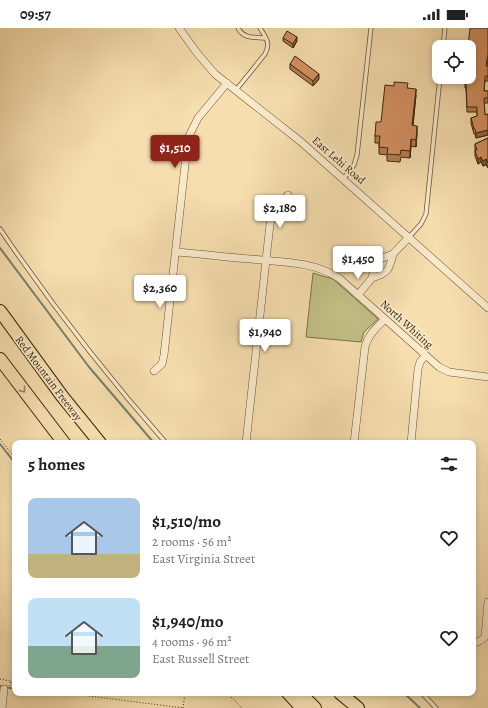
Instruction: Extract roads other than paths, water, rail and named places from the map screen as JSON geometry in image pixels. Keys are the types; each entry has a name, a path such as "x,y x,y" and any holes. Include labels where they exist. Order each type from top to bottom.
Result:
{"highway":[{"name":"Red Mountain Freeway","path":"0,311 62,396 98,440"},
{"path":"0,359 62,440"},
{"path":"291,696 302,708"},
{"path":"303,696 315,708"},
{"path":"344,696 358,708"}],"street":[{"name":"East Lehi Road","path":"179,28 182,34 215,74 344,178 488,308"},
{"path":"154,371 162,364 164,355 188,138 198,118 227,83"},
{"path":"246,440 272,217 279,205 288,195"},
{"path":"358,295 372,278 375,265 380,260 392,254 409,236"},
{"name":"North Whiting","path":"176,252 266,260 321,269 339,278 439,367 449,372 488,377"},
{"path":"372,278 384,275 389,269 392,254"},
{"path":"354,440 364,347 370,334 385,319"},
{"path":"410,440 418,369 420,362 426,356"},
{"path":"476,642 485,637 488,602"},
{"path":"2,708 7,687"}],"lane":[{"path":"238,28 244,35 266,38"},
{"path":"236,90 266,54 269,47 260,28"},
{"path":"344,178 354,165 357,155 371,28"},
{"path":"444,40 445,28"},
{"path":"409,236 421,224 426,214 439,84"},
{"path":"0,229 87,349 163,440"},
{"path":"425,696 436,708"}],"waterway":[{"path":"0,248 89,367 151,440"},
{"path":"0,444 12,459"},
{"path":"0,686 12,688"},
{"path":"407,696 420,708"}]}
